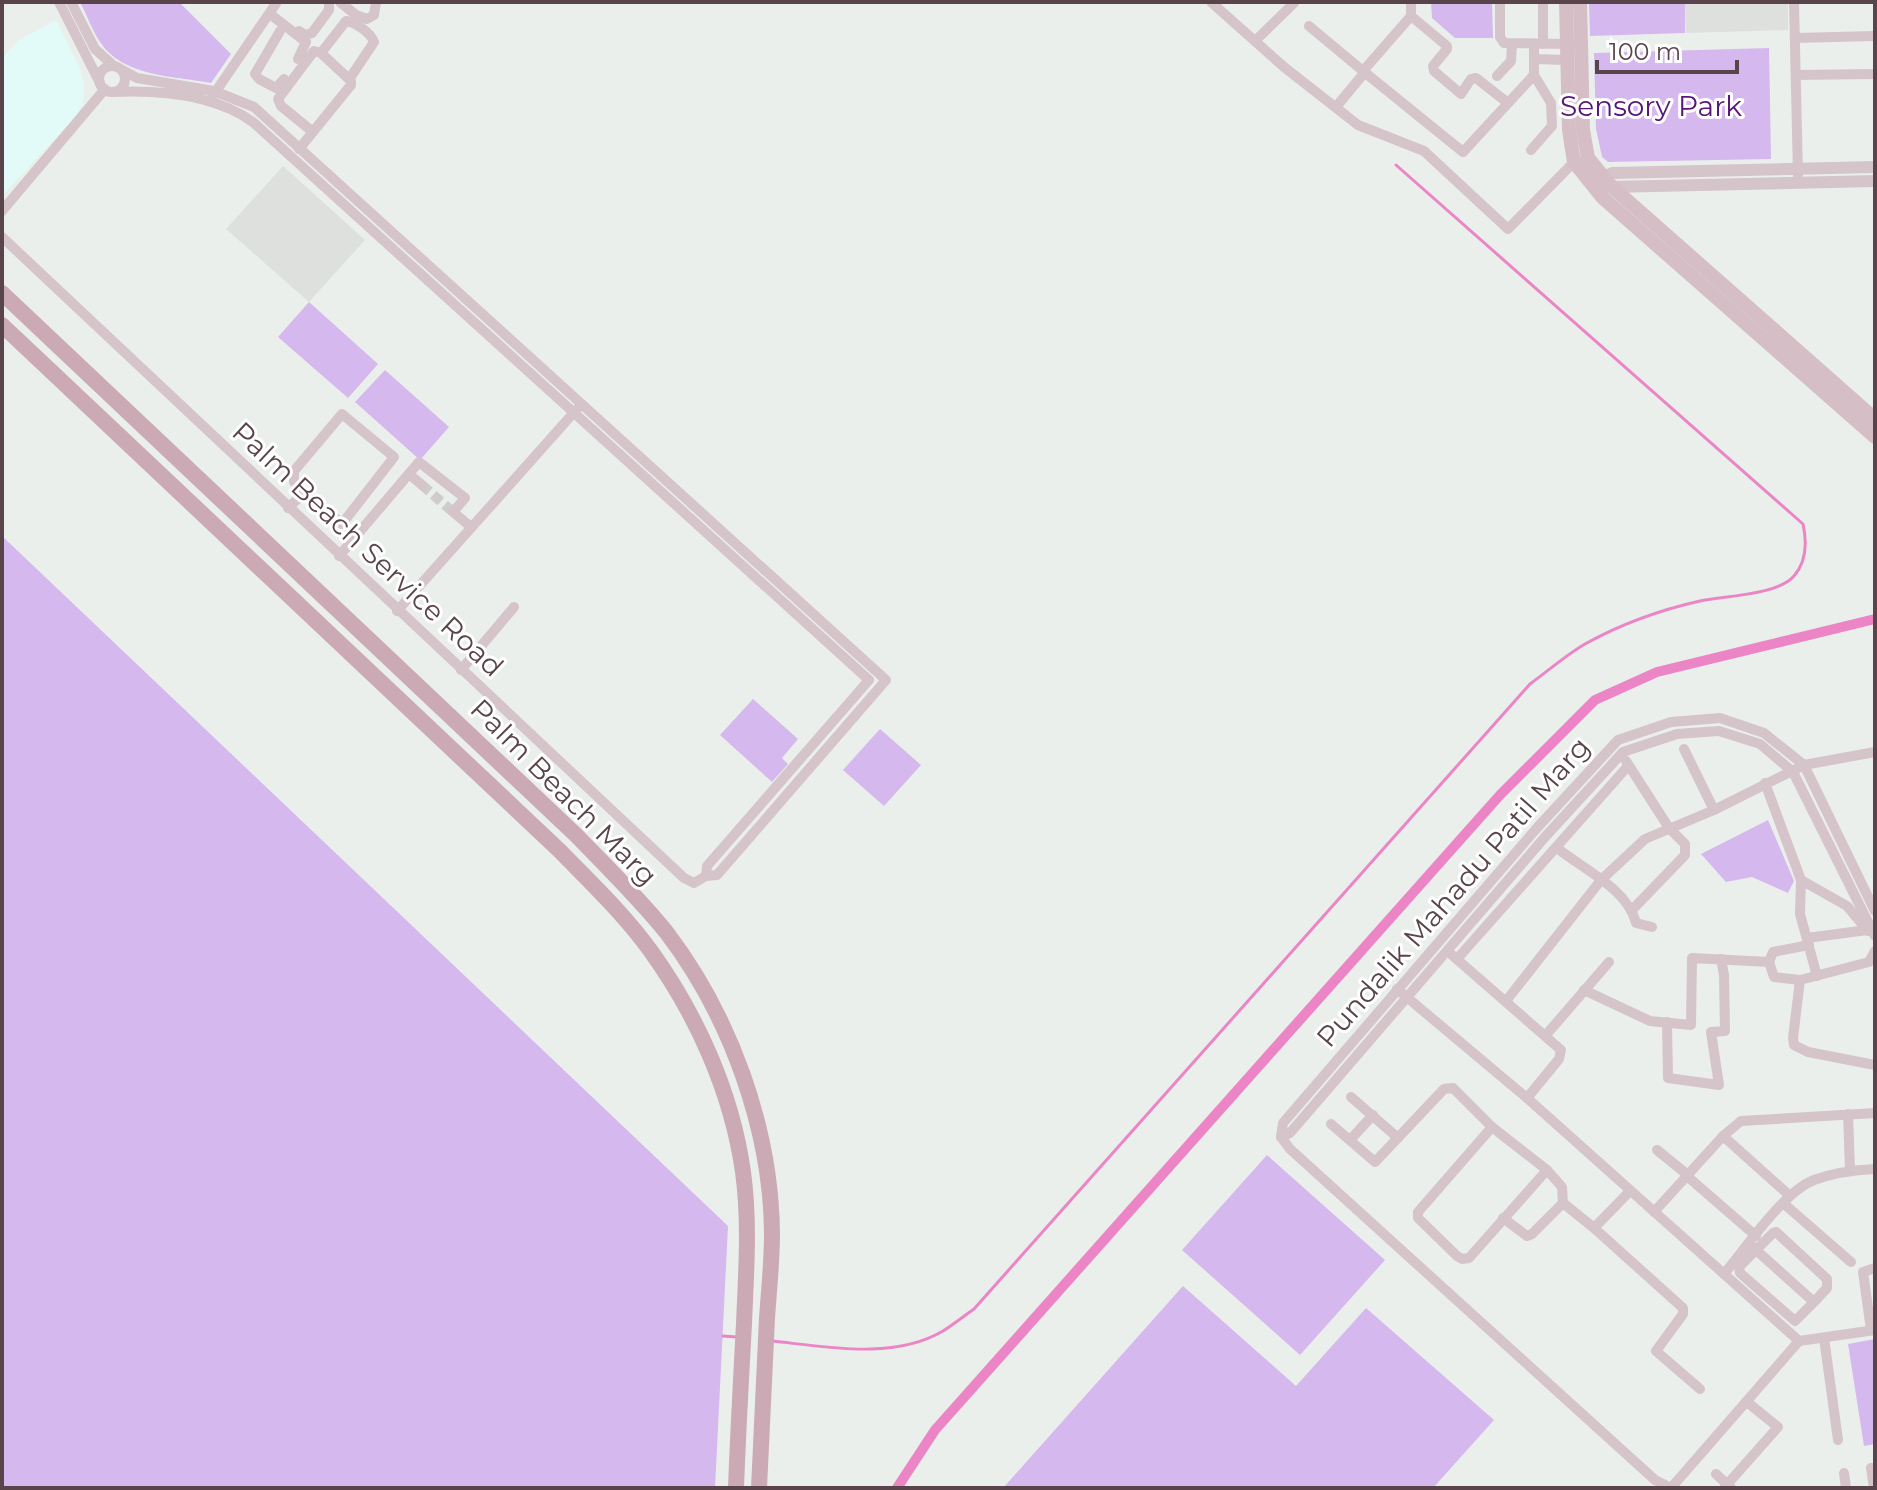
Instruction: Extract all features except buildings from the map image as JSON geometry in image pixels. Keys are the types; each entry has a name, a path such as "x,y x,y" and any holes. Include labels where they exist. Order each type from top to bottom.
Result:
{"main road":[{"path":"1566,2 1569,130 1581,160 1602,183 1776,340 1875,437"},
{"path":"1580,2 1581,160"},
{"path":"1602,183 1776,340 1875,419"},
{"name":"Palm Beach Marg","path":"2,293 576,835 628,887 668,934 702,987 731,1044 757,1121 766,1169 772,1231 759,1488"},
{"name":"Palm Beach Marg","path":"2,325 549,841 610,902 649,948 682,998 709,1053 735,1127 743,1172 748,1232 736,1488"}],"street":[{"path":"59,2 106,88"},
{"path":"71,2 95,49 118,68 137,78 254,107 869,680 886,680"},
{"path":"273,9 304,35 309,35 329,10 329,2"},
{"path":"340,2 356,15 367,19 374,15 376,2"},
{"path":"1211,2 1358,125 1424,151 1508,229 1581,160"},
{"path":"1336,107 1411,16 1411,2"},
{"path":"1500,2 1500,37 1504,43 1567,44"},
{"path":"1531,150 1552,126 1551,103 1534,75 1543,2"},
{"path":"1794,2 1798,183"},
{"path":"1255,41 1294,3"},
{"path":"212,97 273,9"},
{"path":"273,9 306,42 305,48 276,88 255,74 280,31"},
{"path":"1411,16 1447,46 1433,66 1434,71 1461,94 1472,77 1508,103"},
{"path":"321,53 346,21 351,21 372,36 374,42 350,78"},
{"path":"1309,26 1463,152 1534,75"},
{"path":"1795,38 1875,36"},
{"path":"1497,76 1511,61 1512,44"},
{"path":"299,149 313,132 351,85 350,78 321,53 310,53 278,99 281,106 313,132"},
{"path":"1534,59 1567,60"},
{"path":"106,88 121,89 125,82 118,68"},
{"path":"2,211 106,88 103,70 118,68"},
{"path":"1796,75 1875,74"},
{"path":"106,88 212,97 254,123 886,680"},
{"path":"1602,183 1612,173 1875,167"},
{"path":"1602,183 1875,181"},
{"name":"Palm Beach Service Road","path":"2,237 684,878 694,883 706,876"},
{"path":"397,611 577,408"},
{"path":"342,414 394,457 342,524 305,492 294,482 294,471 342,414"},
{"path":"339,556 421,461 465,498 453,512 471,527"},
{"path":"409,474 422,485"},
{"path":"288,508 305,492"},
{"path":"461,670 514,607"},
{"path":"869,680 707,866 706,876 717,875 886,680"},
{"name":"Pundalik Mahadu Patil Marg","path":"1281,1137 1290,1133 1408,999 1443,947 1536,829 1618,740 1671,722 1720,718 1764,733 1804,765 1875,911"},
{"name":"Pundalik Mahadu Patil Marg","path":"1281,1137 1283,1123 1397,989 1443,947 1623,752 1677,734 1719,731 1760,744 1793,772 1872,935"},
{"path":"1618,740 1628,766 1669,828 1685,844 1685,855 1633,909"},
{"path":"1684,749 1714,810"},
{"path":"1506,1001 1601,880 1645,839 1714,810 1804,765 1875,752"},
{"path":"1457,959 1628,766"},
{"path":"1765,783 1801,880 1800,914 1817,976"},
{"path":"1557,848 1601,880 1633,909 1636,923 1652,927"},
{"path":"1801,880 1847,906 1872,935"},
{"path":"1872,935 1808,942 1773,952 1769,962 1774,977 1800,980 1869,962 1875,951"},
{"path":"1443,947 1561,1050 1559,1059 1527,1098"},
{"path":"1584,990 1650,1021 1691,1025 1692,958 1769,962"},
{"path":"1667,1022 1668,1078 1719,1085 1711,1032 1725,1031 1721,959"},
{"path":"1546,1035 1609,962"},
{"path":"1800,980 1794,1045 1808,1052 1875,1065"},
{"path":"1397,989 1527,1098 1799,1341"},
{"path":"1331,1124 1375,1162 1447,1087 1453,1088 1492,1127 1547,1170 1562,1187 1563,1203 1683,1308 1683,1314 1656,1351 1700,1389"},
{"path":"1351,1097 1398,1138"},
{"path":"1654,1212 1723,1136 1741,1121 1875,1113"},
{"path":"1848,1114 1850,1171"},
{"path":"1350,1140 1373,1115"},
{"path":"1492,1127 1418,1212 1418,1218 1462,1259 1469,1258 1476,1251 1547,1170"},
{"path":"1723,1136 1851,1262"},
{"path":"1281,1137 1290,1149 1655,1480 1671,1488 1799,1341 1873,1330 1871,1293 1863,1272 1875,1268"},
{"path":"1657,1150 1814,1302"},
{"path":"1724,1274 1754,1243 1776,1232 1827,1279 1827,1288 1795,1321 1740,1273 1739,1267 1754,1243 1786,1199 1812,1181 1850,1171 1875,1169"},
{"path":"1594,1228 1630,1191"},
{"path":"1503,1218 1527,1236 1563,1203"},
{"path":"1824,1338 1838,1440"},
{"path":"1716,1474 1727,1487 1778,1427 1747,1402"},
{"path":"1871,1468 1874,1488"},
{"path":"1844,1473 1846,1488"}],"shaded area":[{"path":"1685,2 1788,2 1788,30 1686,33"},
{"path":"56,20 81,71 83,103 75,117 2,196 2,58 19,40"},
{"path":"283,166 365,240 309,302 226,229"}],"green space":[{"path":"80,2 179,2 231,54 211,83 135,69 110,54 100,42"},
{"path":"1431,2 1492,2 1493,38 1455,38 1432,18"},
{"path":"1589,2 1685,2 1685,33 1590,36"},
{"name":"Sensory Park","path":"1769,48 1771,159 1608,162 1602,157 1596,129 1594,53"},
{"path":"309,302 378,364 348,398 278,337"},
{"path":"385,370 449,427 420,460 355,402"},
{"path":"2,536 728,1226 715,1488 2,1488"},
{"path":"753,699 798,739 782,758 788,764 772,782 720,735"},
{"path":"880,729 921,765 884,806 843,770"},
{"path":"1768,820 1794,881 1788,893 1752,877 1726,882 1701,854"},
{"path":"1267,1155 1385,1260 1300,1355 1182,1250"},
{"path":"1183,1286 1296,1386 1366,1308 1494,1420 1433,1488 1003,1488"},
{"path":"1875,1339 1875,1444 1864,1446 1848,1344"}],"waterway":[{"path":"773,1341 860,1349 903,1346 943,1331 974,1309 1530,684 1578,648 1627,624 1685,605 1776,587 1798,570 1805,551 1803,524 1396,165"},
{"path":"897,1488 935,1430 1500,795 1595,700 1657,672 1875,619"},
{"path":"723,1336 737,1337"}],"tunnel":[{"path":"422,485 453,512"}]}
